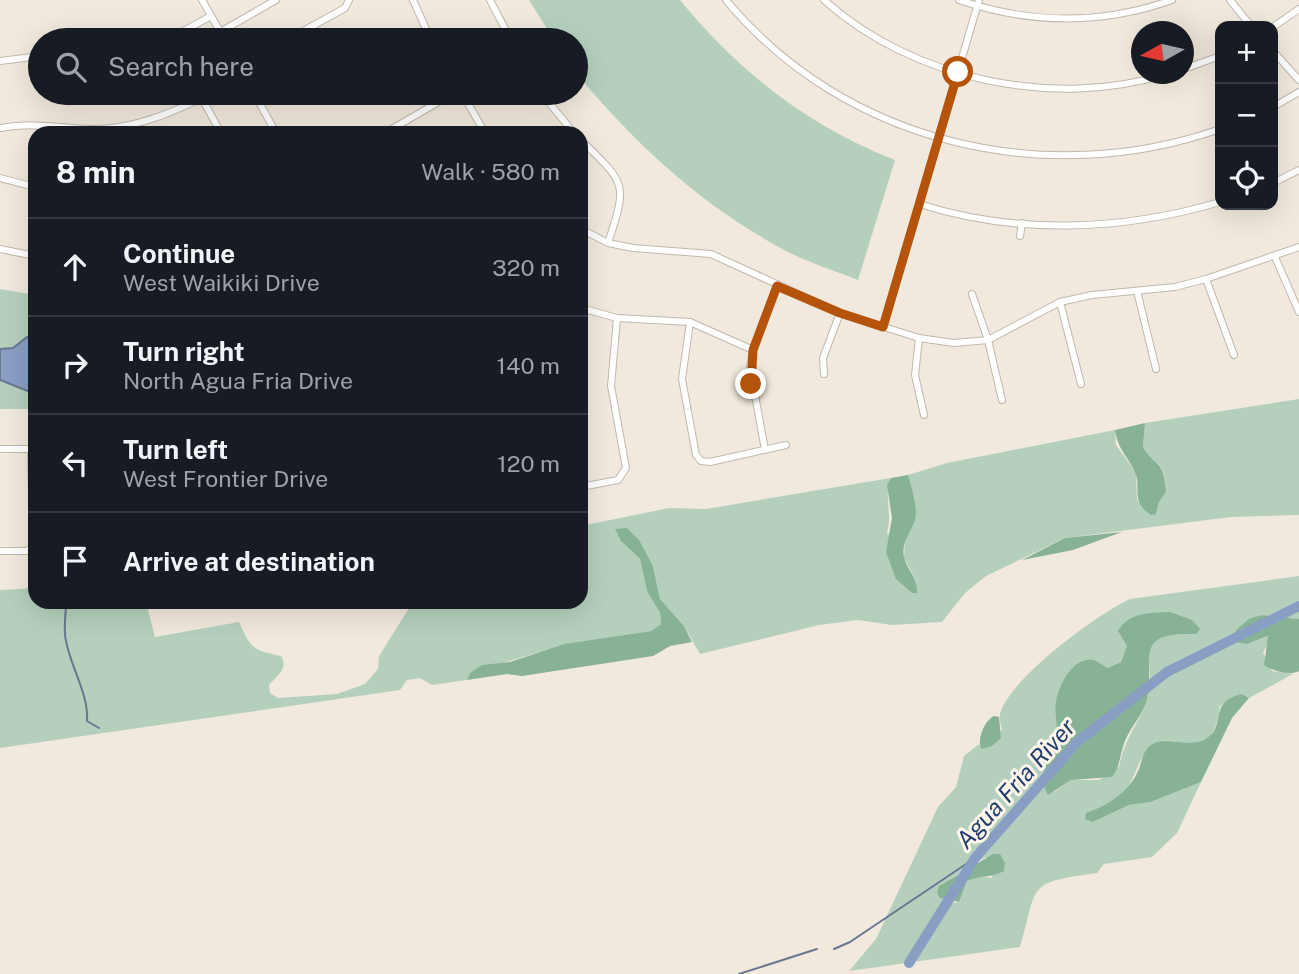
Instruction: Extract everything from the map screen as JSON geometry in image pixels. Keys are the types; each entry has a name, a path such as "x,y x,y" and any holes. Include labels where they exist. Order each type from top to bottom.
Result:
{"street":[{"path":"202,0 218,28"},
{"path":"227,28 276,0"},
{"path":"413,0 426,28"},
{"path":"490,0 505,28"},
{"path":"726,0 779,53 842,98 882,118 938,139 1003,153 1059,157 1136,152 1167,146 1215,131"},
{"path":"824,0 863,29 904,52 958,72 1022,86 1052,88 1110,86 1131,82"},
{"path":"959,0 979,3 1010,14 1065,19 1124,14 1171,0"},
{"path":"1230,0 1247,21"},
{"path":"308,28 349,1"},
{"path":"883,327 979,3"},
{"path":"1278,24 1299,9"},
{"path":"190,28 211,16"},
{"path":"1278,57 1299,80"},
{"path":"0,61 28,58"},
{"path":"1194,65 1215,58"},
{"path":"1278,104 1299,92"},
{"path":"124,126 177,110 185,105"},
{"path":"206,105 217,126"},
{"path":"260,105 271,126"},
{"path":"396,126 433,105"},
{"path":"469,105 481,126"},
{"path":"551,105 568,126"},
{"path":"0,128 27,124 56,126"},
{"path":"588,147 608,166 622,189 619,210 608,243"},
{"path":"1278,180 1299,170"},
{"path":"0,178 28,185"},
{"path":"622,189 632,188"},
{"path":"919,204 977,219 1098,225 1135,221 1215,203"},
{"path":"1020,236 1022,223"},
{"path":"588,233 608,243 633,248 711,254 840,313 919,338 954,343 988,340 1060,302 1206,279 1299,247"},
{"path":"685,250 687,240"},
{"path":"0,249 28,255"},
{"path":"1275,257 1299,312"},
{"path":"1206,279 1234,355"},
{"path":"765,450 751,384 753,350 777,286"},
{"path":"1137,291 1156,369"},
{"path":"972,294 988,340 1002,400"},
{"path":"1060,302 1081,384"},
{"path":"588,310 617,318 690,322 753,350"},
{"path":"824,374 824,358 840,313"},
{"path":"588,486 618,480 625,475 611,386 617,318"},
{"path":"690,322 684,345 682,379 696,455 701,461 786,445"},
{"path":"919,338 915,375 924,415"},
{"path":"0,449 28,449"},
{"path":"0,551 28,549"}],"green space":[{"path":"529,0 680,0 726,51 777,94 833,131 895,160 858,280 788,252 700,195 647,150 588,87 588,28 546,28"},
{"path":"0,289 28,294 28,409 0,409"},
{"path":"1299,399 1299,515 1231,517 1065,538 986,576 965,593 942,622 892,625 858,620 819,625 700,654 684,626 660,599 653,566 621,541 640,559 647,591 660,613 661,624 651,631 565,644 470,673 467,680 432,685 420,678 407,680 400,690 0,748 0,590 28,588 28,609 148,609 155,637 239,622 254,647 281,656 283,660 281,672 269,685 270,693 278,698 337,694 365,684 378,669 379,656 409,609 588,609 588,525 669,508 706,509 891,478 888,490 887,532 918,583 904,558 905,536 915,520 915,500 908,475 947,463 1115,430 1116,445 1136,473 1137,500 1156,514 1159,502 1166,492 1165,481 1161,468 1143,447 1145,423"},
{"path":"1145,423 1143,447 1161,468 1166,492 1159,502 1156,514 1151,515 1140,504 1134,470 1120,446 1115,430"},
{"path":"908,475 916,515 903,551 905,562 916,583 917,593 912,593 896,579 886,552 892,518 887,485 891,478"},
{"path":"627,528 639,540 653,566 660,599 684,626 692,642 670,646 653,656 522,676 507,674 467,680 470,673 482,665 510,662 564,644 651,631 661,624 660,613 647,591 640,559 621,541 615,529"},
{"path":"1122,532 1073,550 1022,560 1065,538"},
{"path":"1299,576 1299,619 1263,615 1250,618 1247,644 1269,636 1263,653 1272,671 1293,674 1249,698 1242,694 1220,706 1216,725 1210,736 1201,742 1161,741 1147,749 1128,787 1100,812 1093,822 1129,805 1151,802 1201,782 1177,833 1152,857 1104,864 1097,873 1046,884 1038,890 1033,899 1020,947 849,971 876,939 938,807 956,787 964,756 979,744 981,749 1002,730 1000,714 1007,699 1056,649 1130,599","holes":["1191,620 1196,634 1160,638 1153,644 1150,651 1146,701 1119,767 1099,780 1071,780 1054,792 1044,765 1057,743 1058,725 1092,660 1107,668 1121,662 1127,646","986,857 992,878 978,876 967,881 959,902 952,903 939,886"]},
{"path":"1170,612 1192,620 1200,629 1197,634 1163,637 1155,642 1149,658 1147,699 1125,741 1115,773 1112,777 1071,780 1048,795 1044,786 1044,771 1055,746 1056,701 1068,673 1079,662 1086,660 1095,661 1107,668 1121,662 1127,646 1118,631 1123,625 1140,615"},
{"path":"1263,615 1299,619 1299,671 1281,672 1264,665 1268,636 1247,644 1236,642 1236,630 1250,618"},
{"path":"1242,694 1249,698 1232,718 1201,782 1151,802 1129,805 1093,822 1085,819 1086,813 1110,802 1124,791 1135,777 1148,747 1163,741 1191,743 1204,740 1215,728 1224,703"},
{"path":"994,716 999,717 1001,738 992,746 981,749 982,731"},
{"path":"993,854 1000,854 1005,863 1004,871 967,881 959,902 940,898 937,893 939,886"}],"water":[{"path":"28,337 28,391 0,380 0,349 13,348"}],"waterway":[{"name":"Agua Fria River","path":"909,963 975,858 1078,741 1167,672 1299,606"},
{"path":"66,609 68,651 83,691 87,721 99,728"},
{"path":"834,949 850,942 975,858"},
{"path":"739,974 817,949"}],"route":[{"path":"751,384 753,350 777,286 840,313 883,327 958,72"}]}
